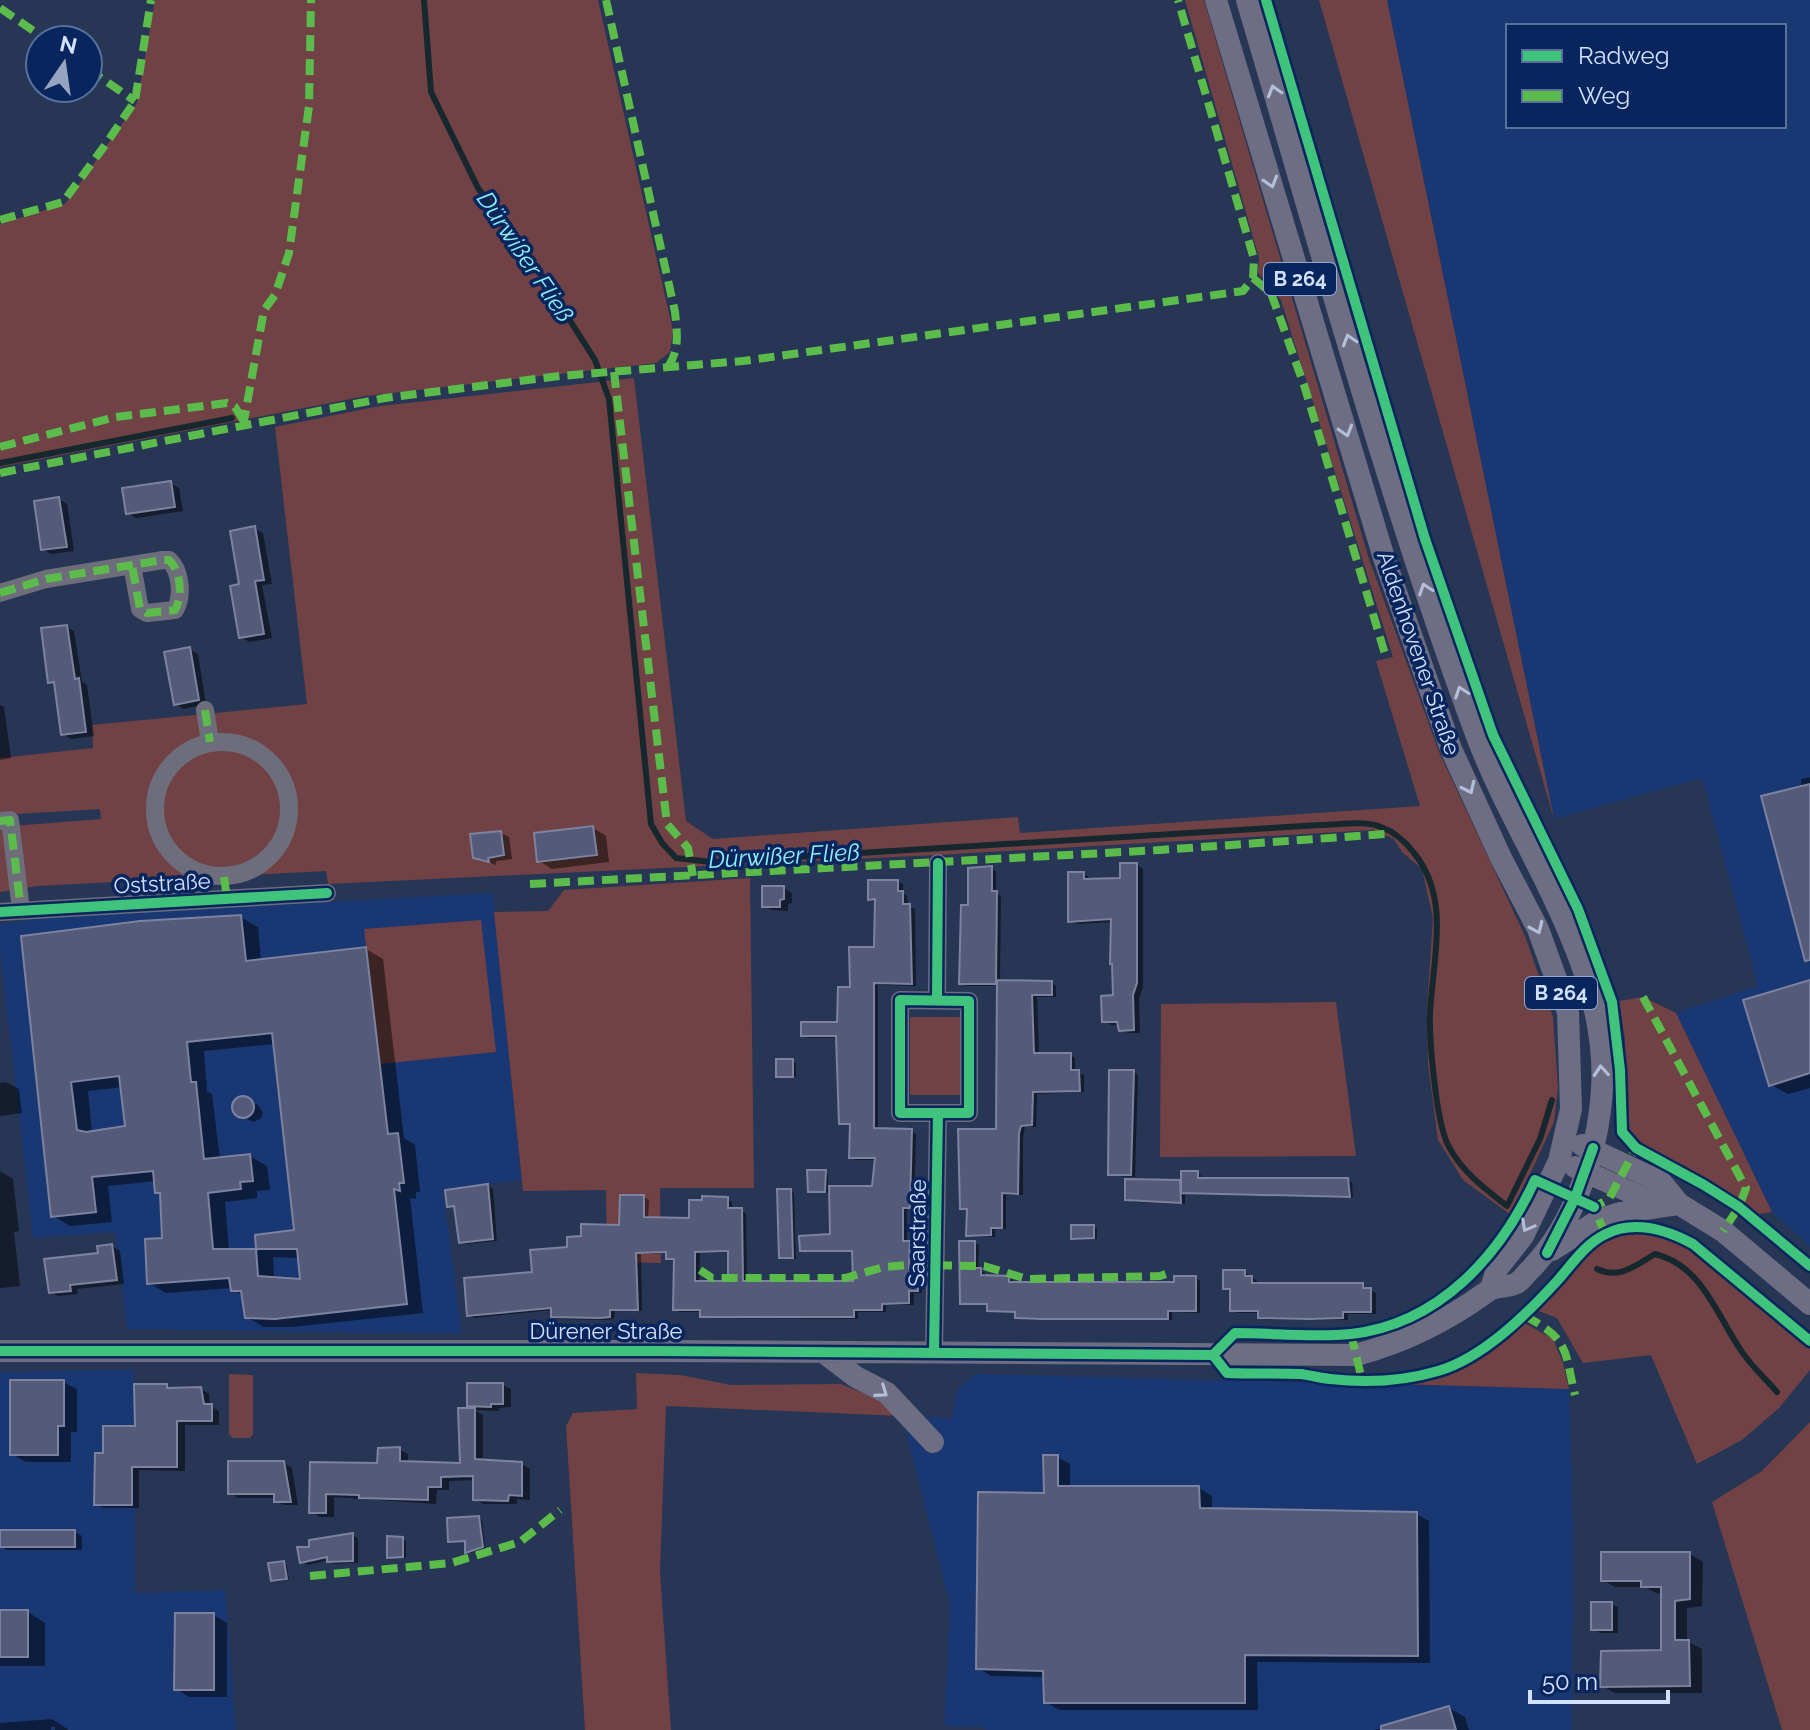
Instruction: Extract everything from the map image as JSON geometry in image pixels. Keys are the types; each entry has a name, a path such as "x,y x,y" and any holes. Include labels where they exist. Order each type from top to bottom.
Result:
{"main road":[{"name":"Aldenhovener Straße","path":"1216,0 1394,587 1451,749 1501,858 1538,929 1568,1012 1571,1087 1562,1151 1523,1236 1497,1269 1491,1288"},
{"name":"Aldenhovener Straße","path":"1247,0 1409,543 1478,739 1561,916 1596,1007 1602,1086 1593,1148 1586,1171"},
{"path":"1562,1151 1593,1148 1661,1182 1679,1204 1723,1231 1810,1304"},
{"path":"1562,1151 1586,1171 1643,1198 1679,1204"},
{"name":"Dürener Straße","path":"0,1351 1356,1355 1383,1348 1421,1332 1452,1316 1491,1288 1516,1283 1547,1253 1586,1171"},
{"path":"1547,1253 1599,1220 1620,1213 1679,1204"},
{"path":"823,1352 856,1377 887,1393 933,1442"}],"street":[{"path":"0,593 46,579 132,565"},
{"path":"205,710 210,742"},
{"path":"210,742 229,742 257,751 279,773 287,793 289,818 284,837 271,856 247,872 224,877 206,875 176,860 158,835 154,812 160,781 170,766 189,750 210,742"},
{"path":"5,821 21,910"},
{"path":"937,1000 938,863"},
{"path":"224,877 227,899"},
{"name":"Oststraße","path":"0,912 327,893"},
{"path":"900,1000 969,1001 969,1113 938,1113 900,1113 900,1000"},
{"name":"Saarstraße","path":"934,1352 938,1113"}],"shaded area":[{"path":"155,0 598,0 673,331 670,352 656,363 366,396 0,467 0,224 65,204 137,103"},
{"path":"1185,0 1204,0 1369,559 1439,752 1525,936 1553,1017 1558,1087 1554,1122 1511,1215 1463,1180 1438,1140 1428,1064 1427,1007 1433,918 1422,869 1402,852 1394,839 1373,830 937,855 328,884 326,871 37,886 0,892 0,827 101,819 100,809 0,815 0,758 93,748 92,725 307,704 275,427 380,406 634,378 686,821 713,839 1018,817 1020,833 1420,806 1376,661 1393,657 1281,300 1258,273 1259,258"},
{"path":"1319,0 1387,0 1554,819"},
{"path":"1387,0 1810,0 1810,1247 1772,1212 1676,1013 1758,986 1702,778 1554,819"},
{"path":"750,878 754,1188 660,1188 661,1263 607,1262 606,1190 523,1191 494,912 548,911 564,890"},
{"path":"493,893 521,1180 443,1190 462,1334 127,1329 115,1232 33,1238 0,950 0,924 70,915"},
{"path":"481,920 496,1052 380,1064 364,929"},
{"path":"1643,997 1676,1013 1772,1212 1759,1214 1686,1167 1639,1144 1630,1133 1626,1106 1625,1040 1619,1001"},
{"path":"1336,1002 1356,1156 1160,1157 1161,1004"},
{"path":"910,1017 961,1017 960,1095 910,1095"},
{"path":"1630,1231 1658,1234 1696,1251 1810,1346 1810,1370 1779,1408 1742,1440 1697,1464 1651,1355 1583,1363 1557,1318 1536,1310 1591,1248"},
{"path":"1523,1322 1553,1339 1569,1389 1396,1384 1443,1374 1486,1352"},
{"path":"134,1370 135,1593 225,1590 236,1730 0,1730 0,1372"},
{"path":"636,1373 680,1375 731,1385 841,1384 875,1398 902,1416 666,1406 660,1572 671,1730 585,1730 566,1426 573,1413 637,1409"},
{"path":"229,1374 253,1375 253,1434 250,1438 233,1438 229,1434"},
{"path":"976,1374 1569,1389 1574,1548 1572,1730 985,1730 984,1727 944,1726 950,1605 902,1416 952,1418 957,1389"},
{"path":"1810,1422 1810,1730 1782,1730 1712,1502 1762,1471"}],"building":[{"path":"171,481 175,507 126,514 122,488"},
{"path":"59,497 67,547 41,550 34,501"},
{"path":"255,526 264,580 255,581 264,634 239,638 230,586 239,584 230,531"},
{"path":"67,625 75,679 79,678 86,732 61,735 54,682 48,683 41,628"},
{"path":"190,647 199,700 174,705 164,652"},
{"path":"1810,784 1810,960 1805,961 1761,796"},
{"path":"593,826 597,855 537,862 534,833"},
{"path":"501,831 504,855 488,858 489,862 473,858 470,834"},
{"path":"1120,863 1137,863 1137,983 1133,995 1134,1030 1119,1031 1117,1022 1102,1022 1101,996 1113,995 1111,919 1068,922 1068,872 1084,872 1084,879 1120,878"},
{"path":"992,866 992,891 997,891 996,984 959,984 961,905 968,905 968,868"},
{"path":"868,880 898,880 898,891 903,891 903,904 910,904 912,984 874,983 874,1128 912,1129 910,1208 903,1208 903,1241 910,1241 909,1268 918,1268 918,1291 909,1291 909,1303 882,1304 882,1310 854,1310 854,1317 700,1317 700,1310 673,1310 674,1259 666,1259 666,1252 636,1253 638,1310 610,1310 610,1317 600,1318 551,1317 551,1308 467,1316 464,1278 532,1272 530,1250 567,1247 567,1237 581,1236 581,1224 619,1225 620,1195 644,1195 644,1217 689,1218 689,1200 702,1200 702,1196 728,1197 728,1208 742,1208 743,1281 853,1281 852,1251 800,1251 799,1236 830,1234 829,1186 872,1186 875,1158 849,1158 850,1124 839,1124 836,1036 801,1036 801,1022 837,1022 838,987 850,987 849,947 874,947 875,899 868,900","holes":["728,1251 728,1281 695,1281 695,1252"]},
{"path":"762,886 784,886 784,899 780,900 780,907 762,907"},
{"path":"241,915 246,961 366,947 388,1134 398,1133 404,1183 399,1183 400,1191 394,1189 407,1304 275,1319 245,1318 241,1291 231,1291 229,1278 147,1284 145,1239 162,1238 160,1193 155,1193 153,1171 92,1177 96,1212 51,1217 21,936 140,921","holes":["272,1033 294,1230 255,1235 256,1249 213,1249 208,1193 241,1189 240,1182 253,1181 250,1154 204,1159 196,1082 191,1082 187,1042","119,1076 125,1126 86,1132 77,1130 71,1082","256,1249 297,1249 300,1279 258,1276"]},
{"path":"997,980 1052,981 1052,995 1032,995 1034,1053 1071,1053 1071,1070 1079,1070 1080,1091 1033,1092 1032,1125 1021,1126 1019,1133 1018,1194 1002,1193 1002,1228 991,1228 991,1235 966,1236 967,1209 960,1209 958,1129 996,1129"},
{"path":"1810,980 1810,1073 1769,1086 1743,1000"},
{"path":"776,1059 793,1059 793,1077 776,1077"},
{"path":"1109,1070 1134,1070 1131,1175 1108,1175"},
{"path":"243,1096 251,1099 254,1107 251,1115 243,1118 235,1115 232,1107 235,1099"},
{"path":"807,1170 826,1170 825,1192 808,1192"},
{"path":"1181,1171 1198,1171 1198,1178 1348,1178 1350,1197 1181,1193"},
{"path":"1125,1179 1180,1180 1181,1203 1125,1200"},
{"path":"488,1184 493,1239 459,1243 454,1206 447,1207 445,1190"},
{"path":"777,1189 791,1189 793,1258 779,1258"},
{"path":"1071,1225 1094,1225 1094,1238 1071,1239"},
{"path":"959,1241 975,1241 975,1268 981,1268 981,1275 1009,1276 1009,1282 1174,1282 1174,1276 1196,1276 1196,1311 1168,1311 1168,1319 1042,1319 1015,1318 1015,1312 987,1311 987,1304 960,1304"},
{"path":"112,1244 117,1280 70,1285 71,1291 49,1293 44,1259 98,1253 97,1246"},
{"path":"1223,1270 1245,1270 1245,1276 1252,1276 1252,1283 1363,1283 1363,1288 1371,1288 1371,1312 1343,1312 1343,1318 1310,1319 1258,1318 1258,1311 1230,1311 1230,1289 1223,1289"},
{"path":"10,1380 64,1380 64,1426 58,1426 58,1455 10,1455"},
{"path":"467,1383 503,1383 503,1404 467,1406"},
{"path":"134,1384 167,1384 167,1388 201,1387 204,1404 212,1404 212,1421 177,1421 177,1467 132,1467 132,1505 94,1505 95,1453 103,1453 103,1426 135,1426"},
{"path":"458,1408 475,1408 475,1459 522,1462 522,1496 509,1495 508,1501 473,1500 473,1476 441,1477 441,1487 428,1487 428,1500 326,1494 326,1513 309,1513 310,1462 377,1463 378,1448 400,1447 400,1461 460,1463"},
{"path":"1043,1455 1058,1455 1058,1486 1199,1486 1200,1508 1417,1512 1418,1656 1245,1655 1245,1703 1044,1703 1043,1671 976,1669 978,1492 1044,1493"},
{"path":"228,1461 284,1461 291,1502 274,1502 274,1494 228,1494"},
{"path":"479,1516 483,1547 465,1553 465,1541 448,1542 447,1518"},
{"path":"0,1530 75,1530 75,1547 0,1547"},
{"path":"353,1533 353,1561 327,1562 327,1557 300,1563 297,1547 309,1547 309,1540"},
{"path":"387,1536 403,1537 403,1557 387,1558"},
{"path":"1601,1552 1690,1552 1690,1599 1675,1601 1675,1640 1689,1640 1690,1686 1600,1687 1601,1651 1661,1650 1661,1587 1641,1587 1641,1581 1601,1581"},
{"path":"284,1561 287,1579 271,1581 268,1563"},
{"path":"1591,1602 1612,1602 1612,1630 1591,1630"},
{"path":"0,1610 28,1610 28,1657 0,1657"},
{"path":"175,1613 214,1613 214,1690 174,1690"},
{"path":"1449,1706 1456,1730 1381,1730 1381,1726"}],"waterway":[{"name":"Dürwißer Fließ","path":"424,0 431,92 478,188 538,270 595,360 609,399 651,824 676,858 711,862 1320,825 1374,825 1391,831 1407,845 1433,889 1437,930 1430,1012 1431,1041 1444,1134 1453,1154 1467,1171 1507,1206 1540,1139 1552,1100"},
{"path":"0,463 232,418"},
{"path":"1597,1269 1620,1272 1655,1254 1684,1268 1706,1292 1744,1355 1777,1392"}],"marked path":[{"path":"0,220 63,202 103,148 135,101 151,0"},
{"path":"243,426 264,310 275,295 289,253 309,106 311,0"},
{"path":"606,0 675,312 676,347 668,367"},
{"path":"0,473 385,398 560,376 743,361 1243,291 1253,278 1254,259 1178,0"},
{"path":"0,8 24,24"},
{"path":"104,80 135,101"},
{"path":"1253,278 1271,293 1304,385 1385,654"},
{"path":"614,372 667,824 688,848 693,876"},
{"path":"0,447 116,417 227,403 235,407 243,420"},
{"path":"0,593 46,579 163,560 169,560 180,584 175,610 147,613 140,609 132,565"},
{"path":"205,710 210,742"},
{"path":"0,821 10,820 21,910"},
{"path":"530,884 1160,850 1386,834"},
{"path":"224,877 227,899"},
{"path":"1643,997 1746,1188 1739,1207 1723,1231"},
{"path":"1605,1234 1594,1207 1609,1199 1636,1148"},
{"path":"700,1270 712,1278 845,1278 884,1267 908,1265 984,1266 1027,1279 1160,1276 1172,1272"},
{"path":"1525,1316 1558,1339 1566,1356 1575,1395"},
{"path":"1351,1334 1362,1380"},
{"path":"310,1576 451,1563 520,1542 560,1510"}],"cycle path":[{"path":"1266,0 1425,539 1493,735 1578,909 1612,1002 1620,1070 1622,1132 1636,1148 1739,1207 1810,1266"},
{"path":"937,1000 938,863"},
{"path":"0,912 327,893"},
{"path":"900,1000 969,1001 969,1113 900,1113 900,1000"},
{"path":"934,1352 938,1113"},
{"path":"1547,1253 1575,1198 1593,1148"},
{"path":"1213,1355 1235,1333 1351,1334 1383,1328 1412,1316 1439,1301 1485,1259 1504,1235 1535,1180 1594,1207"},
{"path":"1213,1355 1227,1373 1300,1374 1371,1381 1438,1371 1471,1356 1503,1333 1599,1238 1617,1230 1639,1227 1661,1231 1693,1244 1810,1341"},
{"path":"0,1351 1213,1355"}]}
